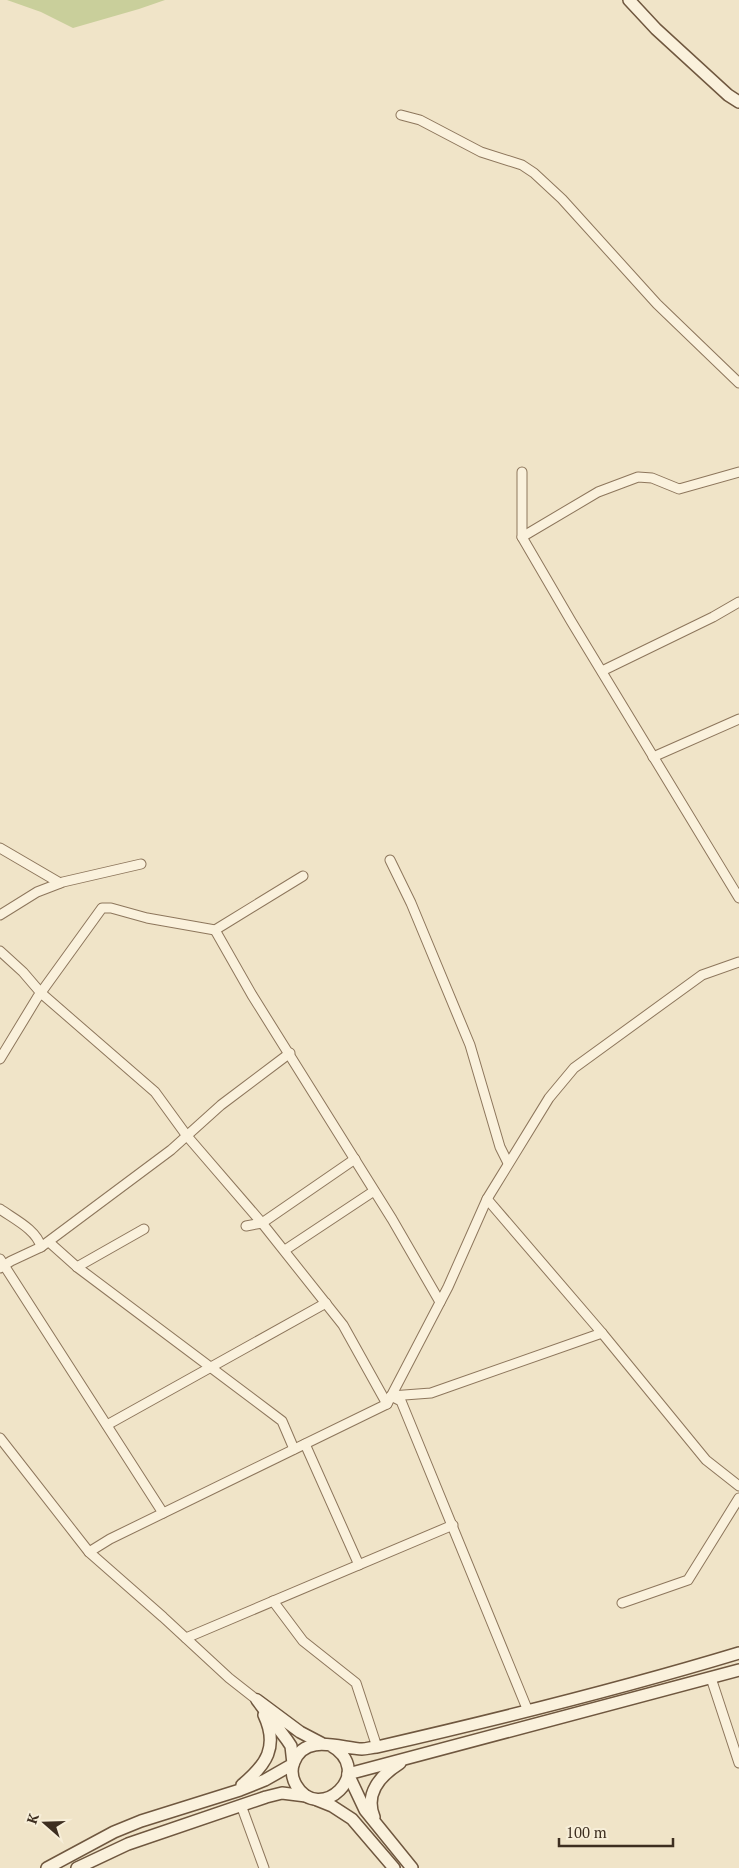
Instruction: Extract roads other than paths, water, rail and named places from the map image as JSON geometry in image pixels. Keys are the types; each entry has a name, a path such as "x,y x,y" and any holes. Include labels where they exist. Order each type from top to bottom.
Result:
{"main road":[{"path":"629,0 656,30 728,95 739,102"},
{"path":"47,1868 114,1832 141,1821 234,1792 264,1780 293,1764 304,1749 312,1745 326,1744 364,1749 377,1747 658,1678 739,1653"},
{"path":"348,1774 739,1670"},
{"path":"258,1700 300,1732 338,1750 344,1756 348,1774 365,1810 412,1868"},
{"path":"258,1700 291,1746 292,1773 294,1782 299,1790 332,1806 352,1819 394,1868"},
{"path":"234,1792 257,1772 266,1759 270,1748 271,1736 258,1700"},
{"path":"378,1826 371,1806 376,1788 382,1776 409,1757"},
{"path":"76,1868 128,1844 266,1797 282,1794 325,1799 334,1796 341,1790 348,1774"}],"street":[{"path":"401,115 420,120 481,152 522,165 534,173 562,199 657,304 739,383"},
{"path":"522,472 522,537 739,898"},
{"path":"522,537 598,492 638,477 652,478 679,489 739,472"},
{"path":"602,671 739,602"},
{"path":"653,757 739,719"},
{"path":"0,848 60,883"},
{"path":"390,860 411,903 470,1045 500,1147 508,1164"},
{"path":"0,914 38,892 60,883 141,864"},
{"path":"0,1059 41,993 102,908 111,908 148,918 215,930 303,876"},
{"path":"215,930 252,995 355,1159 440,1302"},
{"path":"0,951 23,972 41,993 155,1092 186,1136 285,1250 343,1325 389,1400"},
{"path":"389,1400 440,1302 488,1199 549,1098 574,1068 702,975 739,962"},
{"path":"163,1513 1,1264 45,1245 164,1155 221,1105 290,1053"},
{"path":"246,1226 262,1223 355,1159"},
{"path":"285,1250 374,1191"},
{"path":"488,1199 602,1333 706,1460 739,1486"},
{"path":"0,1209 32,1232 45,1245 282,1421 294,1449"},
{"path":"77,1267 144,1229"},
{"path":"107,1425 326,1303"},
{"path":"89,1552 110,1539 305,1444 389,1400 431,1393 602,1333"},
{"path":"389,1400 400,1401 453,1525 528,1711"},
{"path":"0,1438 89,1552 229,1678 258,1700"},
{"path":"305,1444 359,1564"},
{"path":"622,1603 688,1580 739,1498"},
{"path":"186,1638 453,1525"},
{"path":"272,1601 303,1641 356,1683 377,1747"},
{"path":"711,1678 739,1763"},
{"path":"241,1805 264,1868"}]}
